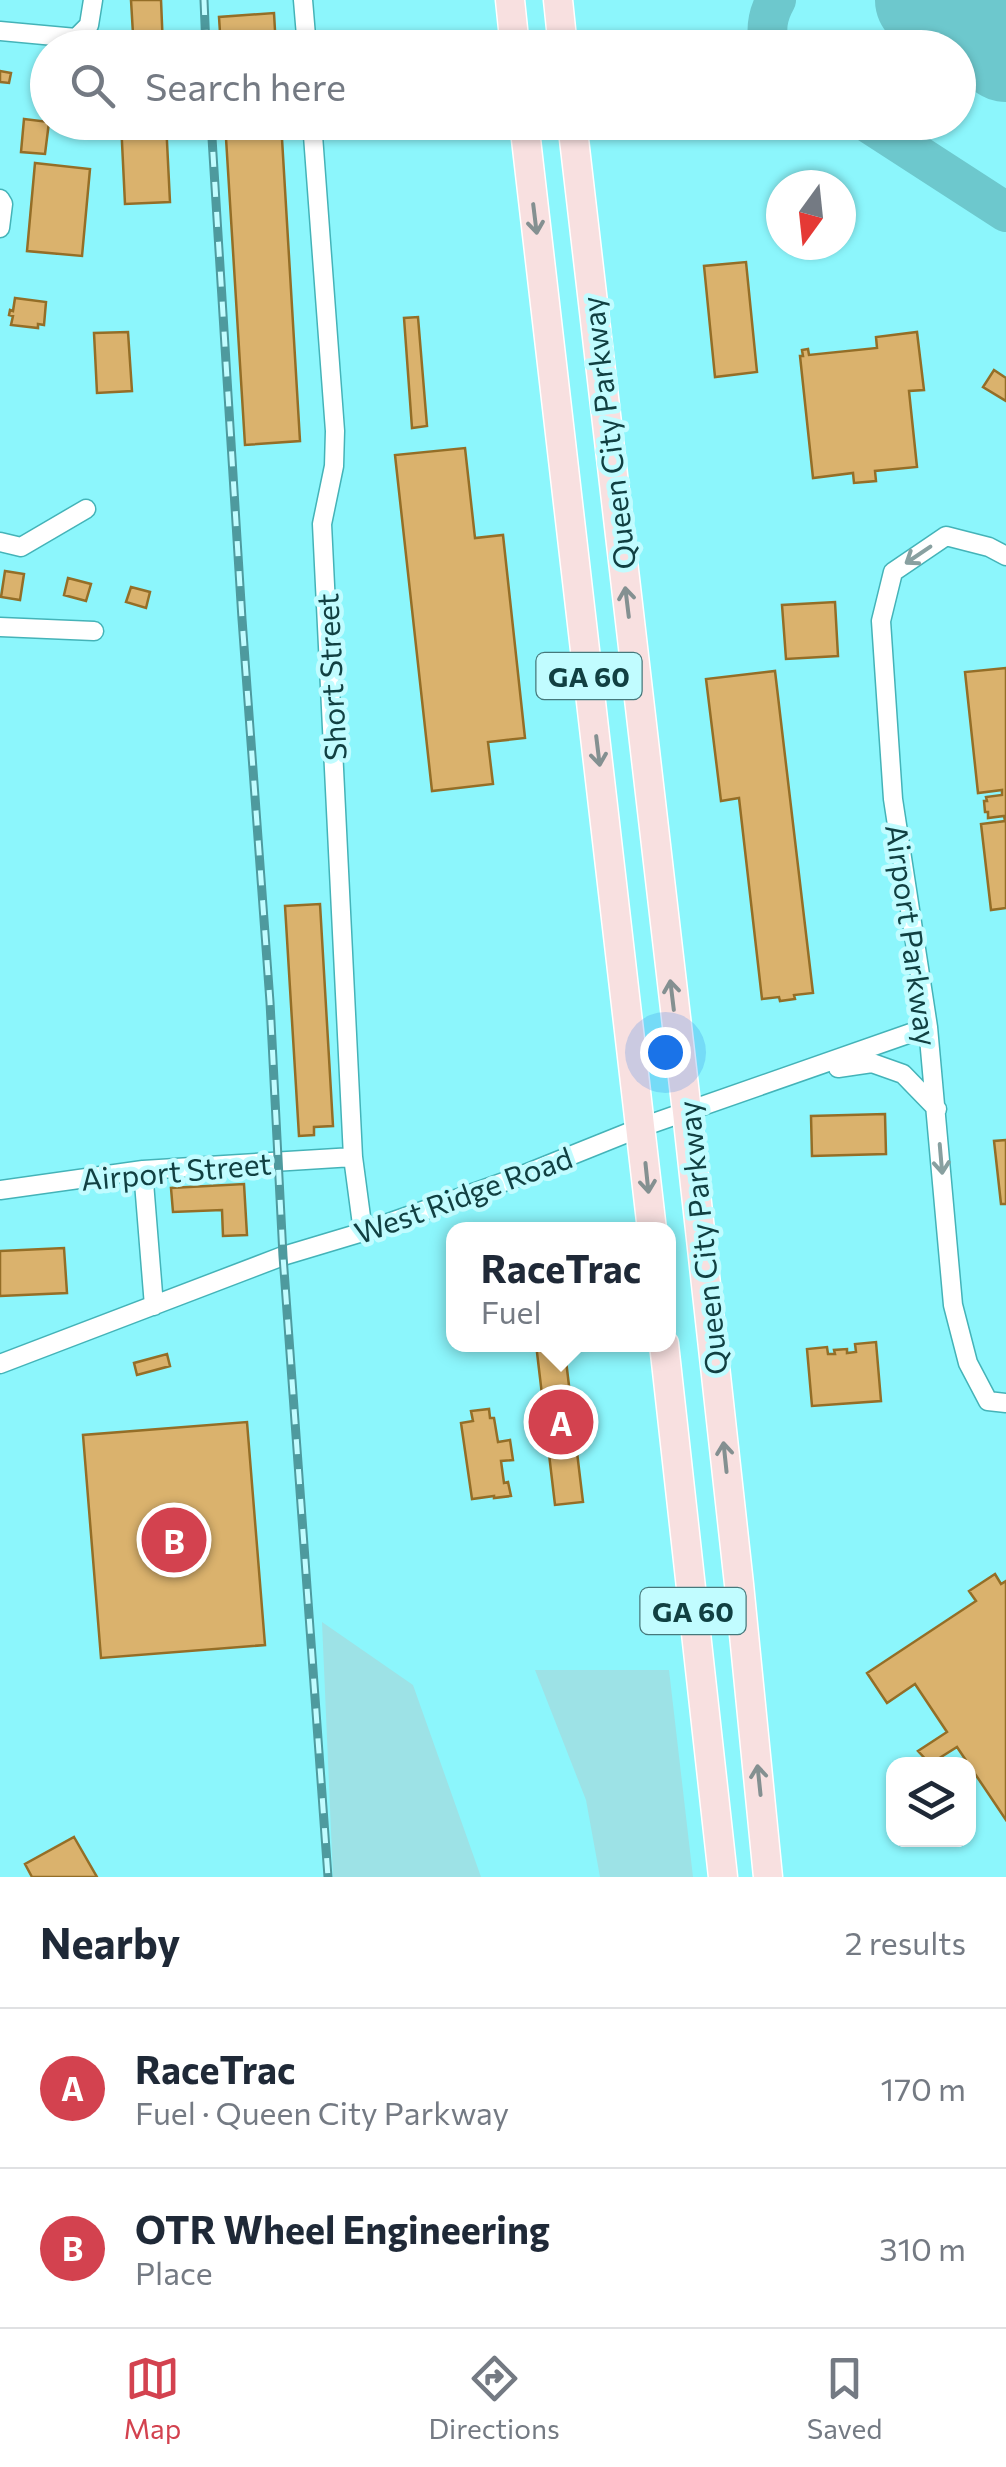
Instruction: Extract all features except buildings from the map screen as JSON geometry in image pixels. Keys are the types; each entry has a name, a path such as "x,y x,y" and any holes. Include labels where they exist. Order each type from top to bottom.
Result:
{"main road":[{"path":"510,0 513,30"},
{"path":"558,0 561,30"},
{"name":"Queen City Parkway","path":"526,140 651,1222"},
{"name":"Queen City Parkway","path":"574,140 687,1112 768,1877"},
{"name":"Queen City Parkway","path":"665,1352 723,1877"}],"street":[{"path":"84,30 89,25 92,0"},
{"path":"304,0 306,30"},
{"path":"0,32 30,34"},
{"name":"Short Street","path":"313,140 335,432 334,466 322,524 353,1157 363,1232"},
{"path":"0,199 0,228"},
{"path":"0,542 21,547 86,509"},
{"name":"Airport Parkway","path":"1006,556 946,536 893,572 881,621 893,800 928,1028 953,1306 968,1363 988,1401 1006,1403"},
{"path":"0,627 94,631"},
{"name":"West Ridge Road","path":"0,1364 283,1256 363,1232 642,1127 928,1028"},
{"path":"793,1075 872,1063 903,1074 937,1109"},
{"name":"Airport Street","path":"0,1190 143,1170 353,1157"},
{"path":"143,1170 154,1306"}],"shaded area":[{"path":"322,1622 413,1685 481,1877 333,1877"},
{"path":"535,1670 669,1670 693,1877 600,1877 586,1800"}],"taxiway":[{"path":"768,30 776,0"},
{"path":"895,140 1006,212"}],"runway":[{"path":"926,0 973,30"},
{"path":"976,32 1006,51"}],"railway":[{"path":"204,0 205,30"},
{"path":"212,140 270,1002 283,1256 328,1877"}],"place":[{"name":"RaceTrac","path":"561,1422"},
{"name":"OTR Wheel Engineering","path":"174,1540"}]}
